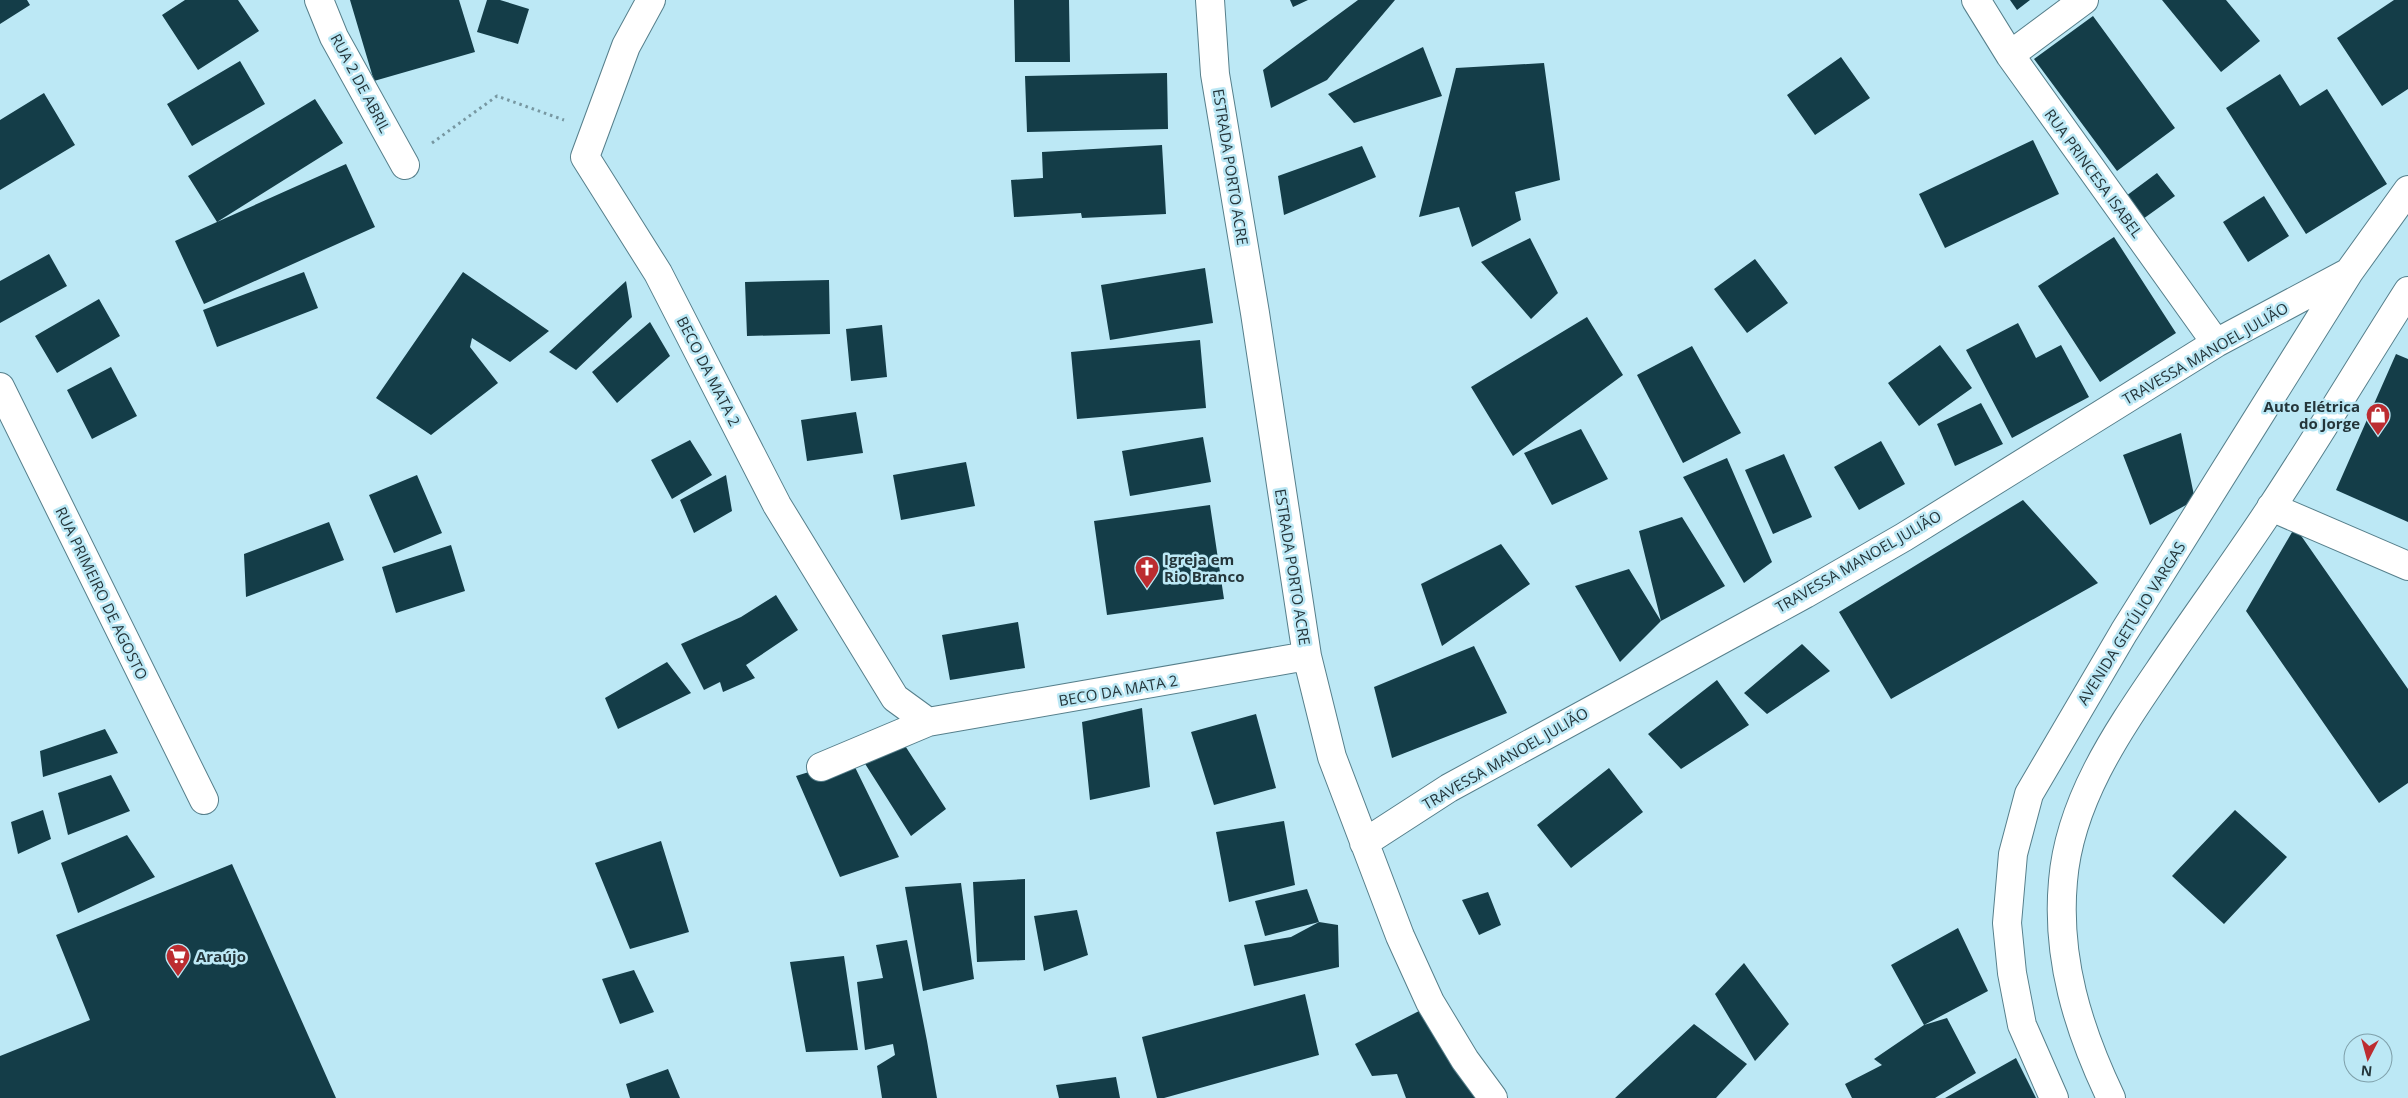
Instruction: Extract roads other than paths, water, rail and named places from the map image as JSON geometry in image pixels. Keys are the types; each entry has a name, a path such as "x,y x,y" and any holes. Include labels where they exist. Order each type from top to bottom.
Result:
{"street":[{"name":"RUA 2 DE ABRIL","path":"319,0 334,37 405,165"},
{"name":"BECO DA MATA 2","path":"651,0 626,46 585,157 658,272 787,522 895,698 928,722"},
{"name":"ESTRADA PORTO ACRE","path":"1210,0 1216,74 1254,304 1307,656 1332,757 1400,936 1430,1002 1465,1060 1493,1098"},
{"name":"RUA PRINCESA ISABEL","path":"1976,0 2010,55 2216,343"},
{"path":"2010,55 2084,0"},
{"name":"AVENIDA GETÚLIO VARGAS","path":"2054,1098 2022,1025 2012,972 2007,923 2013,854 2029,794 2124,632 2349,272 2408,190"},
{"name":"TRAVESSA MANOEL JULIÃO","path":"1364,843 1449,788 1805,594 1904,537 2216,343 2349,272"},
{"path":"2111,1098 2097,1070 2075,1009 2066,968 2063,880 2074,823 2103,756 2272,507 2408,291"},
{"name":"RUA PRIMEIRO DE AGOSTO","path":"0,387 204,800"},
{"path":"2272,507 2408,566"},
{"name":"BECO DA MATA 2","path":"821,767 928,722 1307,656"}],"place":[{"name":"Auto Elétrica do Jorge","path":"2378,436"},
{"name":"Igreja em Rio Branco","path":"1147,589"},
{"name":"Araújo","path":"178,977"}]}
